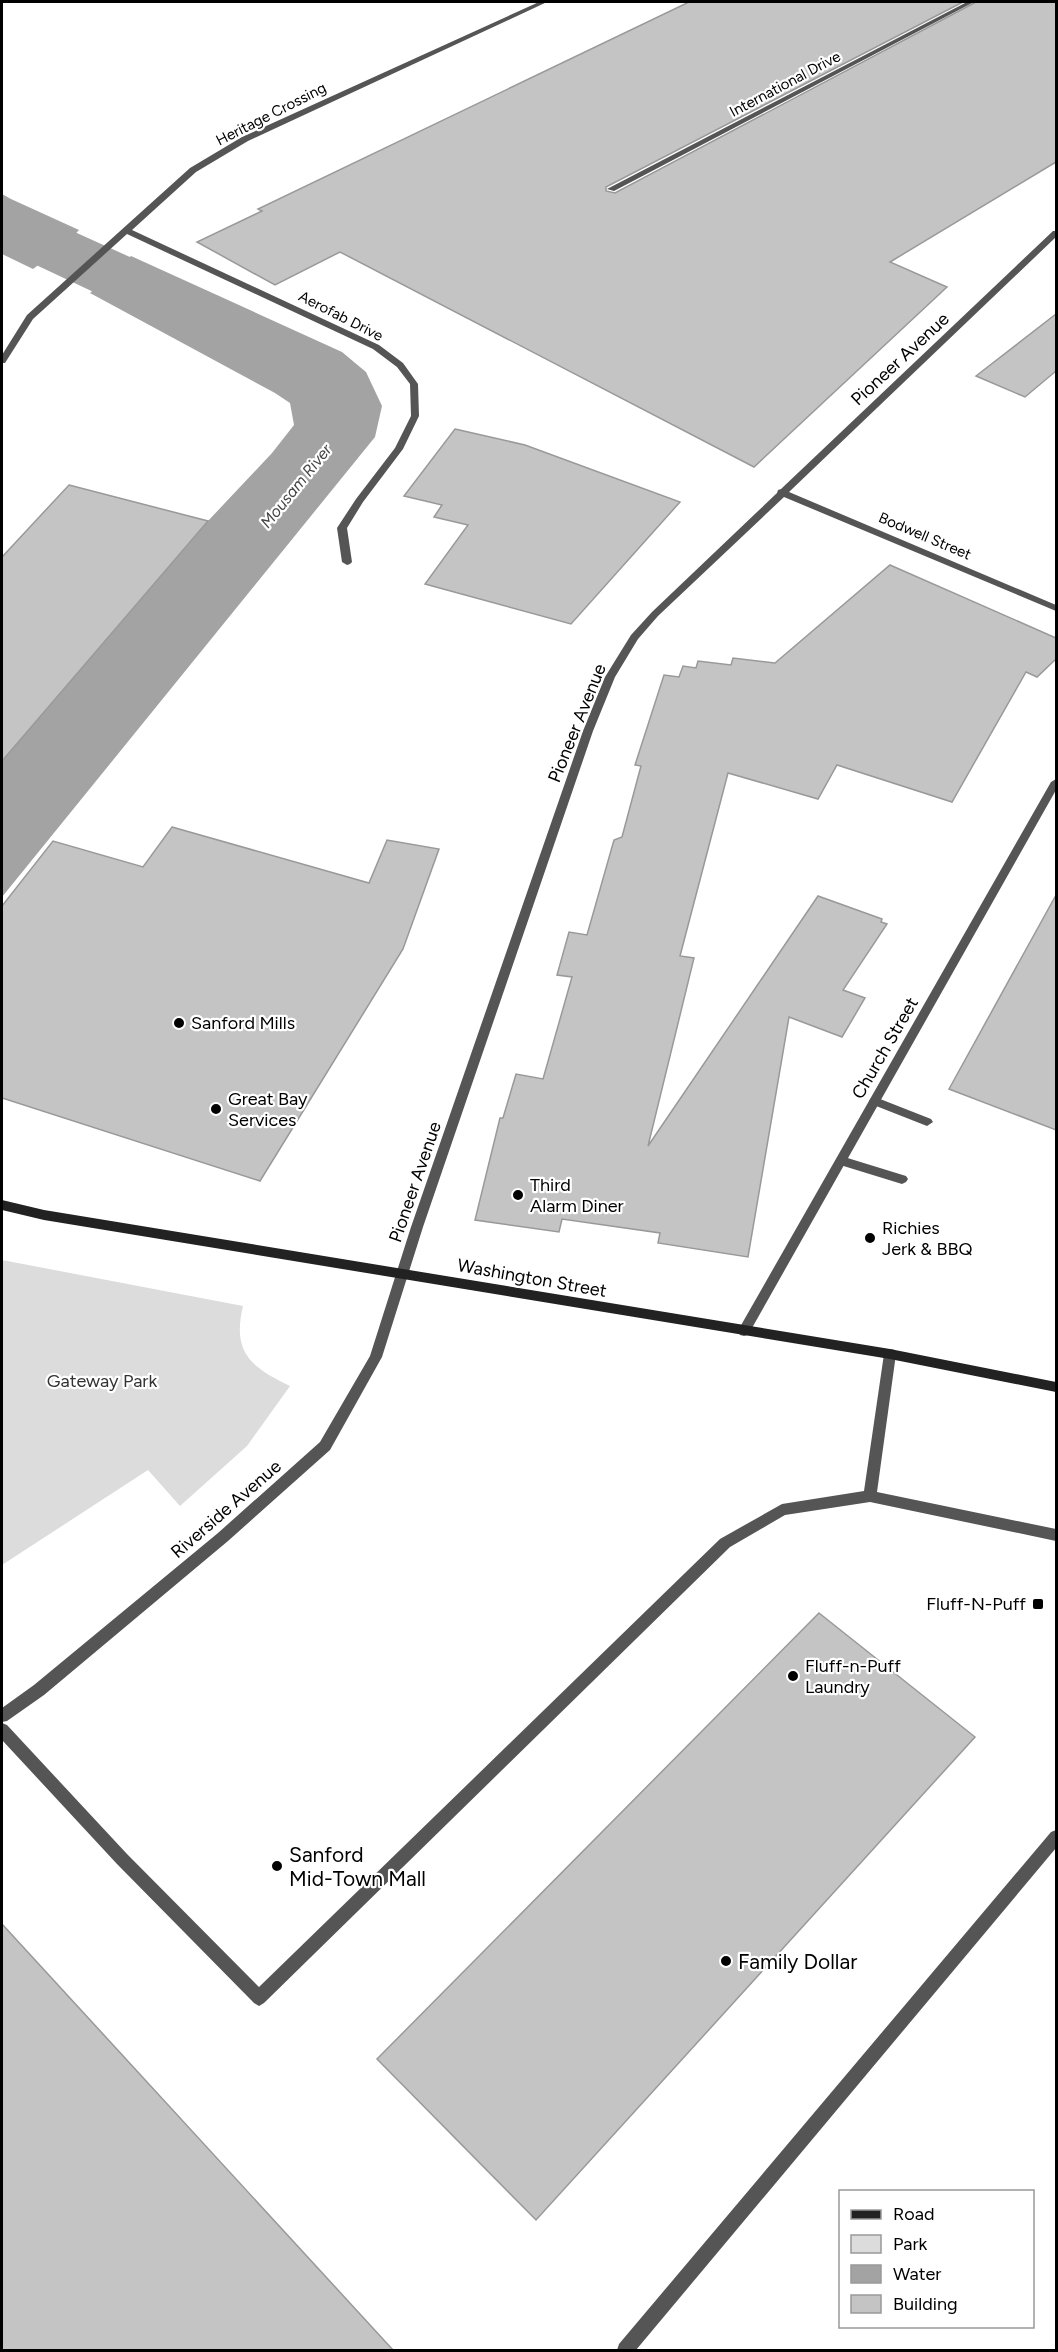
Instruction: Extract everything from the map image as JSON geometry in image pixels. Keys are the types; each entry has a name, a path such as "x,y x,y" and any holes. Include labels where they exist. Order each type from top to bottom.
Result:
{"street":[{"name":"Heritage Crossing","path":"2,361 30,317 194,170 245,138 544,2"},
{"name":"International Drive","path":"611,189 971,2"},
{"name":"Aerofab Drive","path":"128,231 376,347 400,366 414,384 415,416 399,449 359,501 342,528 347,562"},
{"name":"Pioneer Avenue","path":"401,1274 563,803 610,677 641,629 781,492 1056,233"},
{"name":"Bodwell Street","path":"781,492 1056,608"},
{"name":"Church Street","path":"744,1331 1056,782"},
{"path":"875,1101 927,1122"},
{"path":"841,1161 902,1179"},
{"name":"Washington Street","path":"2,1205 44,1215 890,1354 1056,1387"},
{"name":"Riverside Avenue","path":"2,1716 39,1690 205,1553 325,1446 376,1357 401,1274"},
{"path":"870,1496 890,1354"},
{"path":"2,1730 122,1859 259,1998 725,1543 782,1510 870,1496 1056,1535"},
{"path":"625,2350 1056,1837"}],"green space":[{"name":"Gateway Park","path":"2,1260 243,1306 240,1335 242,1347 247,1356 264,1372 290,1386 247,1446 180,1506 148,1470 2,1565"}],"water":[{"path":"2,194 79,230 66,244 33,269 2,254"},
{"path":"131,256 342,352 366,372 382,406 375,437 2,897 2,761 208,521 272,453 294,425 290,403 275,393 90,293"}],"building":[{"path":"689,2 963,2 606,187 606,191 615,193 976,2 1056,2 1056,162 890,262 947,287 754,467 340,252 275,285 197,242 262,211 258,209"},
{"path":"1056,314 1056,371 1025,397 976,376"},
{"path":"455,429 525,445 680,502 571,624 425,584 468,525 434,517 442,505 404,496"},
{"path":"69,485 208,521 2,761 2,557"},
{"path":"890,565 1056,638 1056,659 1037,677 1026,672 952,802 837,765 818,799 728,773 680,956 694,958 648,1146 818,896 882,919 881,922 887,924 843,990 865,998 842,1037 789,1017 748,1257 658,1243 660,1233 562,1219 559,1232 475,1220 500,1118 503,1118 516,1074 543,1079 572,977 557,975 569,932 587,935 614,840 622,837 641,766 635,765 664,675 679,677 683,666 696,668 698,661 731,665 733,658 775,663"},
{"name":"Sanford Mills","path":"172,827 369,883 387,840 439,849 403,949 260,1181 2,1098 2,906 53,841 143,867"},
{"path":"1056,895 1056,1130 949,1089"},
{"path":"819,1613 975,1737 536,2220 377,2059"},
{"path":"2,1924 393,2350 2,2350"}],"waterway":[{"name":"Mousam River","path":"2,224 241,334"}],"place":[{"name":"Sanford Mills","path":"179,1023"},
{"name":"Great Bay Services","path":"216,1109"},
{"name":"Third Alarm Diner","path":"518,1195"},
{"name":"Richies Jerk & BBQ","path":"870,1238"},
{"name":"Fluff-N-Puff","path":"1038,1604"},
{"name":"Fluff-n-Puff Laundry","path":"793,1676"},
{"name":"Sanford Mid-Town Mall","path":"277,1866"},
{"name":"Family Dollar","path":"726,1961"}]}
